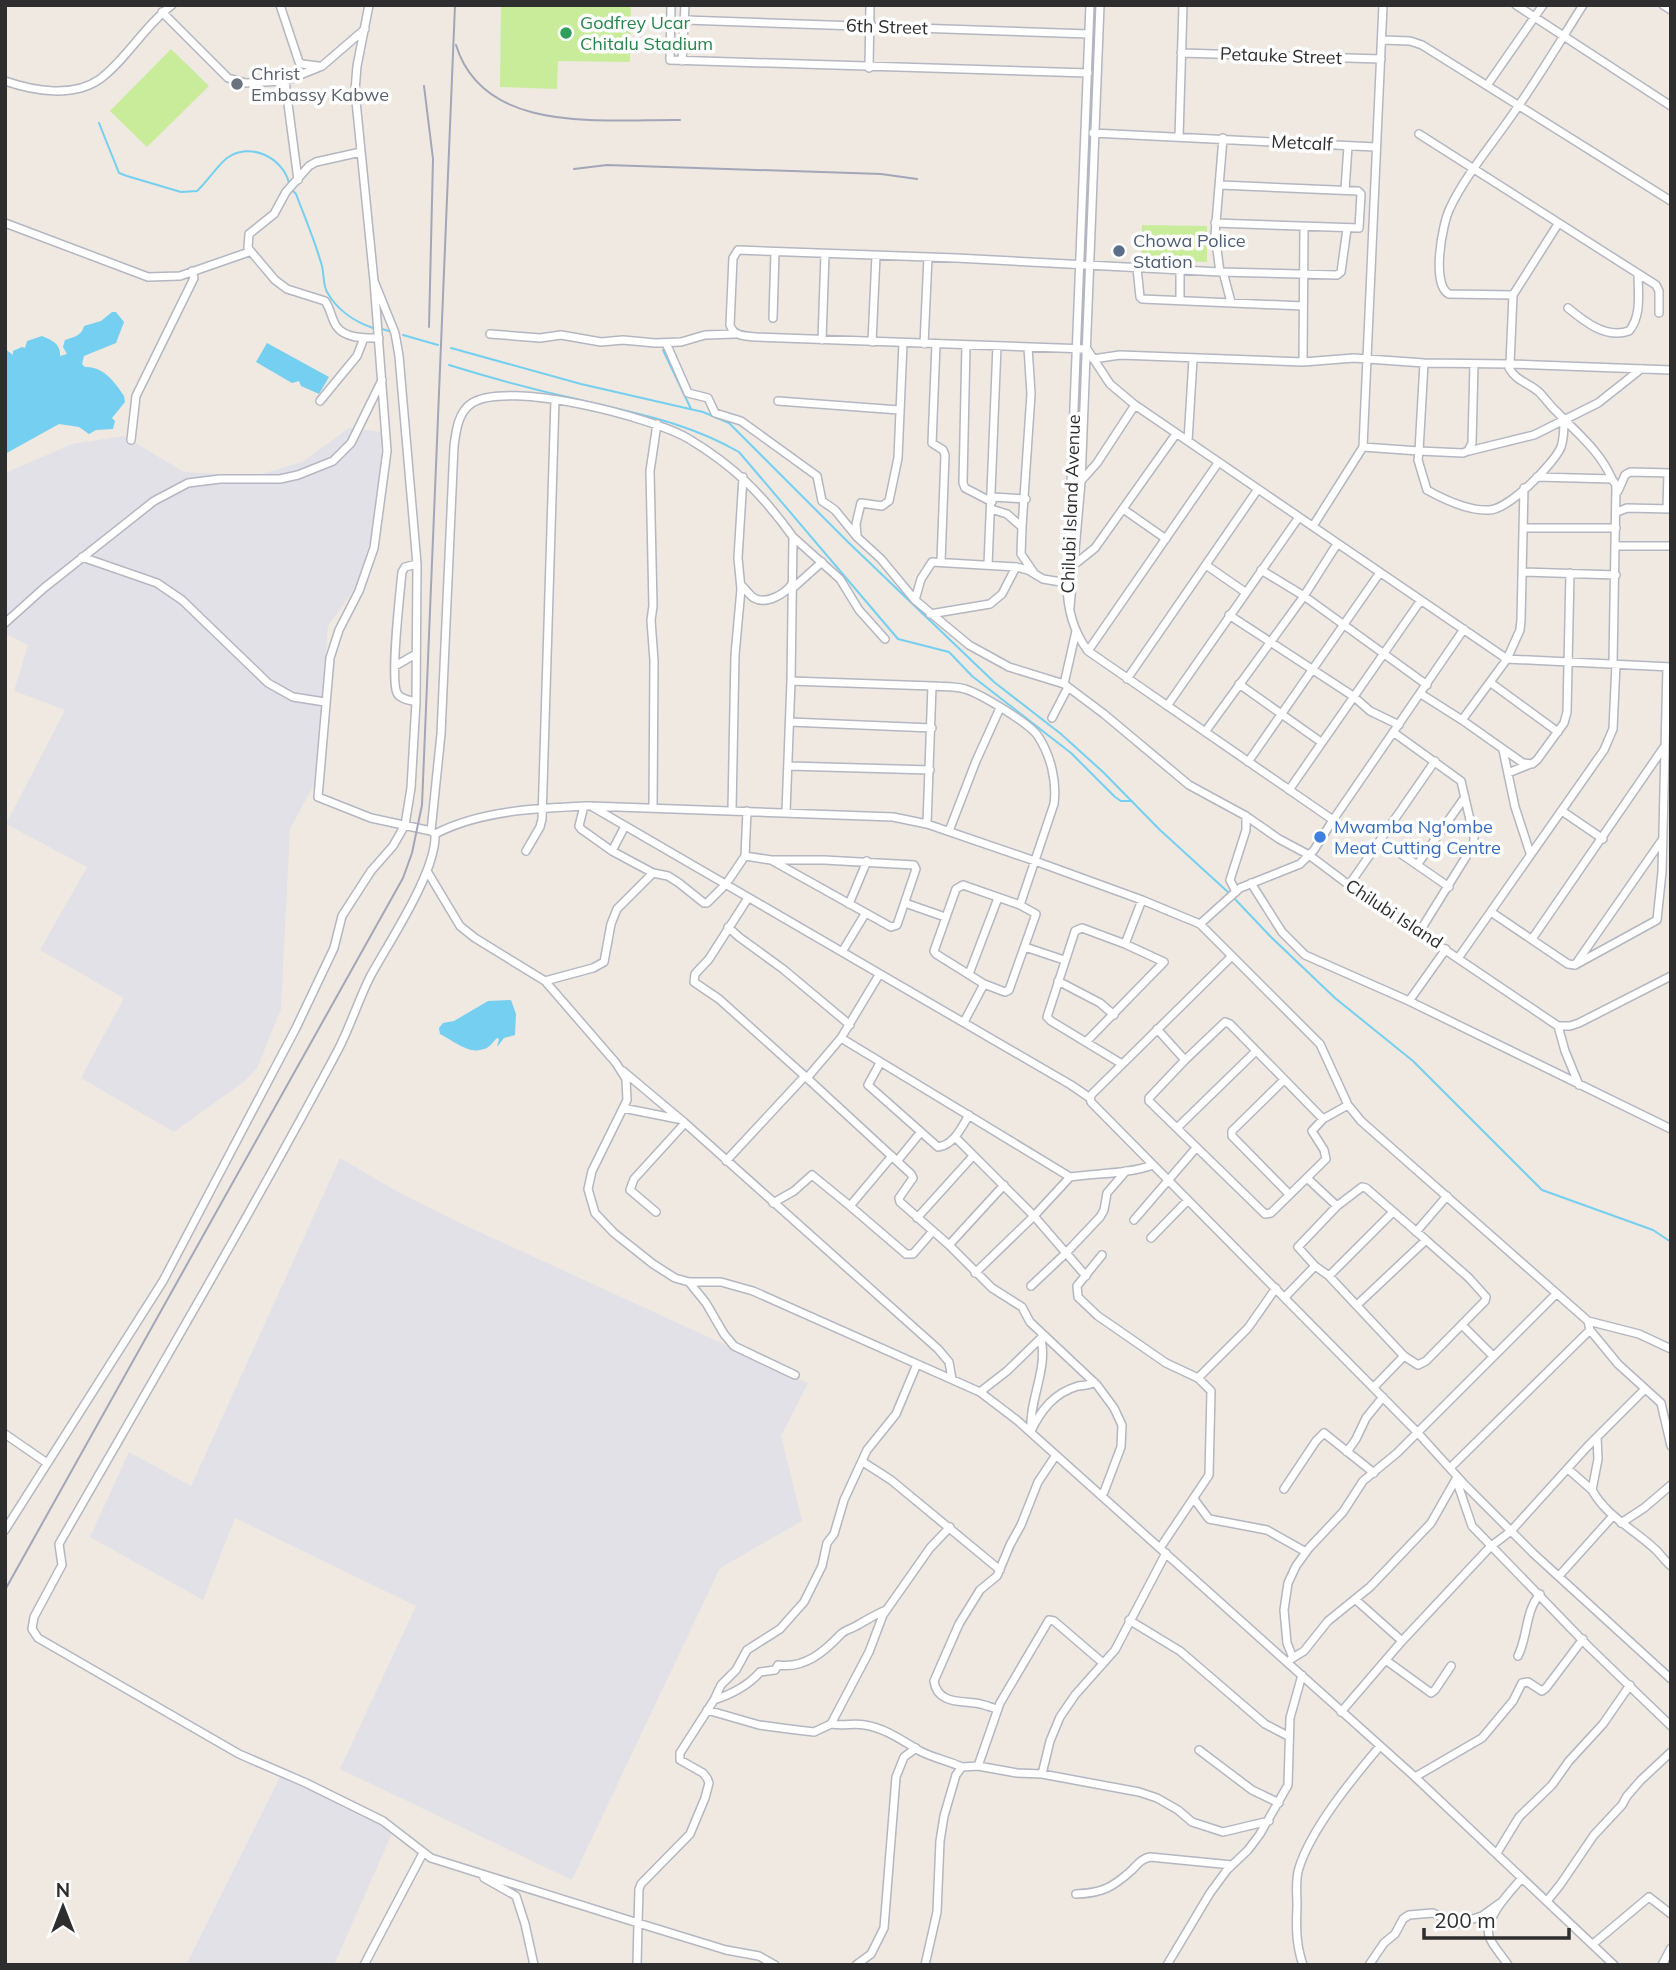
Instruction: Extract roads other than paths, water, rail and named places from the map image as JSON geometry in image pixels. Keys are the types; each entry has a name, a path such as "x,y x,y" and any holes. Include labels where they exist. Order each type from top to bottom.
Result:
{"street":[{"path":"5,82 36,90 58,91 89,85 112,67 162,12 172,5"},
{"path":"280,5 299,62 308,66 322,66"},
{"path":"369,5 355,91 383,379 387,451 374,548 359,591 332,648 318,797 371,818 433,832 542,807 653,807 893,817 949,831 1142,900 1200,925 1320,1044 1349,1105 1361,1122 1556,1294 1588,1321 1639,1334 1671,1349"},
{"path":"671,5 668,58 682,61 1088,73"},
{"path":"682,61 685,5"},
{"path":"869,68 870,5"},
{"name":"Chilubi Island Avenue","path":"1070,608 1067,583 1090,5"},
{"name":"Chilubi Island Avenue","path":"1070,608 1081,482 1100,5"},
{"path":"1179,137 1183,5"},
{"path":"1516,5 1671,106"},
{"path":"1488,84 1543,5"},
{"path":"1513,295 1449,294 1444,291 1440,282 1441,242 1445,222 1450,208 1474,170 1520,105 1583,5"},
{"path":"1663,5 1671,10"},
{"path":"1312,526 1363,447 1382,40 1380,7"},
{"path":"162,12 232,80 246,83 285,81 322,66 365,29"},
{"name":"6th Street","path":"685,20 1089,34"},
{"path":"1382,40 1410,41 1422,45 1671,201"},
{"path":"342,51 360,56"},
{"name":"Petauke Street","path":"1181,53 1381,59"},
{"path":"285,81 296,182"},
{"name":"Metcalf","path":"1086,132 1375,148"},
{"path":"1419,134 1658,288 1659,313"},
{"path":"1223,138 1215,245 1231,302"},
{"path":"1345,190 1348,146"},
{"path":"361,152 309,166 286,192 274,214 249,234 249,252 287,289 325,301 337,328 341,331 364,338 379,338"},
{"path":"1215,223 1359,228 1360,192 1220,185"},
{"path":"1360,207 1373,207"},
{"path":"5,223 148,277 180,276 249,252"},
{"path":"1459,957 1609,740 1615,715 1618,492 1615,481 1594,448 1538,391 1513,376 1509,368 1513,295 1558,224"},
{"path":"1303,362 1304,227"},
{"path":"737,334 732,330 729,317 734,254 743,250 1222,272 1340,274 1347,229"},
{"path":"773,318 775,252"},
{"path":"822,340 825,254"},
{"path":"872,342 876,256"},
{"path":"925,344 928,257"},
{"path":"1136,268 1140,298 1303,306"},
{"path":"1180,270 1180,300"},
{"path":"131,440 136,396 194,278 192,271"},
{"path":"1568,308 1598,329 1618,333 1629,331 1635,323 1638,311 1638,274"},
{"path":"5,1530 163,1281 296,1028 334,948 342,916 405,825 411,788 416,702 416,564 399,356 395,333 374,281"},
{"path":"490,334 540,338 561,335 601,341 666,342 681,342 705,335 737,334 822,340 1087,349 1110,384 1135,405 1507,659 1669,667 1664,747 1665,838 1657,920 1575,965"},
{"path":"320,401 357,356 364,338"},
{"name":"Chilubi Island","path":"666,342 688,393 708,398 715,413 741,421 814,472 819,480 822,501 835,510 930,614 984,654 1009,667 1066,685 1188,785 1246,816 1309,855 1558,1026"},
{"path":"857,537 856,524 861,503 882,506 889,501 898,458 903,343"},
{"path":"936,344 932,441 945,455 940,562"},
{"path":"966,345 963,483 965,488 992,503 1022,527"},
{"path":"988,565 997,346"},
{"path":"1028,347 1031,394 1021,554 1035,574"},
{"path":"1094,359 1120,355 1303,362 1354,358 1424,363 1671,370"},
{"path":"1188,441 1193,359"},
{"path":"1424,363 1418,460 1427,490 1448,501 1491,511 1512,501 1552,464 1561,447 1564,420"},
{"path":"1468,451 1472,443 1474,364"},
{"path":"1363,447 1454,454 1534,435 1598,402 1641,369"},
{"path":"5,624 44,588 154,501 188,484 220,480 280,479 333,461 351,443 383,379"},
{"path":"775,1965 759,1956 726,1950 442,1862 423,1853 383,1821 239,1754 38,1638 32,1629 34,1617 62,1566 58,1544 207,1286 339,1047 369,980 421,887 436,848 433,832 441,734 446,591 457,428 467,407 484,398 519,394 657,425 689,439 743,477 793,537 847,587 859,610 885,639"},
{"path":"526,851 540,827 542,807 555,400"},
{"path":"778,401 898,410"},
{"path":"1081,482 1135,405"},
{"path":"653,807 654,662 651,620 650,471 657,425"},
{"path":"1075,564 1096,548 1176,434"},
{"path":"1082,453 1101,457"},
{"path":"1088,651 1218,463"},
{"path":"1617,512 1627,508 1669,509 1670,473 1630,471 1625,475 1618,492"},
{"path":"732,810 735,655 741,585 738,558 743,477"},
{"path":"1536,477 1612,479"},
{"path":"1462,720 1507,659 1520,630 1524,488"},
{"path":"1127,679 1258,489"},
{"path":"992,503 1026,499"},
{"path":"1123,509 1166,539"},
{"path":"1167,706 1299,517"},
{"path":"1524,528 1616,528"},
{"path":"786,812 793,537"},
{"path":"1205,732 1304,596 1337,544"},
{"path":"1616,546 1671,546"},
{"path":"82,557 157,583 182,600 268,683 293,696 325,702"},
{"path":"741,585 754,598 782,595 822,562"},
{"path":"915,600 916,590 932,562 1016,567 1043,579 1067,583"},
{"path":"416,564 405,567 402,572 395,666 397,694 401,698 416,702"},
{"path":"1206,565 1245,592"},
{"path":"930,614 990,604 1002,594 1016,567"},
{"path":"1261,570 1304,596 1427,685"},
{"path":"1523,572 1616,575"},
{"path":"1248,762 1379,573"},
{"path":"1508,773 1537,760 1564,723 1567,712 1570,573"},
{"path":"1289,790 1421,600"},
{"path":"1070,608 1076,631 1088,651 1333,820"},
{"path":"1230,615 1353,696 1370,711 1399,725"},
{"path":"1200,925 1233,895 1251,883 1300,864 1309,855 1464,629"},
{"path":"1052,718 1066,685 1076,631"},
{"path":"395,666 416,654"},
{"path":"791,681 932,686 966,690 1000,708 1037,734 1054,777 1056,791 1020,905"},
{"path":"1490,683 1558,732"},
{"path":"1239,684 1321,742"},
{"path":"927,824 932,686"},
{"path":"1421,694 1528,765"},
{"path":"949,831 1000,708"},
{"path":"790,722 932,728"},
{"path":"1394,733 1461,781 1474,844 1420,931"},
{"path":"1532,939 1664,747"},
{"path":"1503,749 1515,807 1530,853"},
{"path":"1349,885 1435,761"},
{"path":"789,766 930,770"},
{"path":"1418,865 1465,797"},
{"path":"587,806 964,1022 1090,1098 1153,1166 1374,1387 1511,1531 1671,1679"},
{"path":"587,806 580,829 612,851 653,873 668,876 704,903 726,884 745,856 747,811"},
{"path":"1562,811 1603,839"},
{"path":"1233,895 1230,880 1246,830 1246,816"},
{"path":"612,851 625,826"},
{"path":"1575,965 1665,838"},
{"path":"1381,841 1449,887"},
{"path":"745,856 771,860 867,861 916,866 905,903 894,927 865,915 771,860"},
{"path":"849,904 867,861"},
{"path":"427,871 460,926 545,981 622,1071 938,1349 949,1362 953,1379"},
{"path":"545,981 593,968 604,962 611,924 617,909 653,873"},
{"path":"1251,883 1282,932 1305,955 1409,1001 1671,1129"},
{"path":"958,886 1020,905 1036,914 1009,990 1001,992 984,984 934,951 958,886"},
{"path":"748,898 709,959 695,974 694,982 719,999 895,1158 913,1178 899,1200 992,1288 1017,1303 1043,1337 1094,1382 1114,1408 1122,1425 1121,1447 1104,1492 1100,1495"},
{"path":"970,974 998,898"},
{"path":"1125,944 1142,900"},
{"path":"905,903 945,917"},
{"path":"1491,912 1575,965"},
{"path":"842,952 865,915"},
{"path":"729,927 850,1025"},
{"path":"1086,1042 1164,964 1163,959 1078,928 1064,960 1048,1017 1051,1021 1122,1064"},
{"path":"1026,947 1064,960"},
{"path":"1409,1001 1446,948"},
{"path":"1090,1098 1231,956"},
{"path":"726,1161 841,1038 879,975"},
{"path":"1580,1085 1565,1051 1558,1026 1579,1023 1671,976"},
{"path":"1058,981 1100,1003 1114,1015"},
{"path":"964,1022 984,984"},
{"path":"1322,1119 1230,1024 1225,1022 1185,1059 1149,1098 1196,1148 1265,1214 1271,1213 1326,1159 1324,1150 1312,1131 1322,1119 1349,1105"},
{"path":"1157,1029 1185,1059"},
{"path":"841,1038 1070,1177 1153,1166"},
{"path":"1178,1127 1256,1051"},
{"path":"880,1063 868,1084 937,1147 944,1146 955,1137 969,1115"},
{"path":"622,1071 626,1079 627,1100 592,1171 588,1189 595,1213 606,1226 675,1278 689,1282 721,1282 753,1290 981,1392 1031,1431 1100,1495 1290,1660 1302,1675 1497,1853 1614,1965"},
{"path":"1284,1080 1232,1131 1232,1136 1289,1194"},
{"path":"623,1108 682,1121"},
{"path":"656,1212 630,1190 631,1185 682,1121"},
{"path":"850,1206 920,1133"},
{"path":"955,1137 1034,1216 1086,1276"},
{"path":"1135,1220 1196,1148"},
{"path":"917,1218 973,1156"},
{"path":"1031,1286 1100,1217 1107,1193 1126,1171"},
{"path":"773,1203 794,1191 812,1175 906,1254 913,1254 932,1232"},
{"path":"975,1272 1034,1216 1070,1177"},
{"path":"1308,1179 1337,1206"},
{"path":"949,1245 1004,1185"},
{"path":"1362,1187 1366,1188 1486,1296 1485,1301 1422,1364 1415,1364 1404,1356 1298,1247 1337,1206 1362,1187"},
{"path":"1416,1233 1447,1196"},
{"path":"1151,1238 1188,1200"},
{"path":"1329,1276 1393,1212"},
{"path":"1357,1305 1426,1240"},
{"path":"1042,1774 1060,1717 1074,1695 1115,1650 1163,1550 1209,1475 1210,1467 1211,1391 1198,1378 1166,1363 1090,1309 1076,1293 1077,1286 1102,1255"},
{"path":"1285,1297 1315,1266"},
{"path":"689,1282 734,1346 795,1375"},
{"path":"1198,1378 1248,1328 1276,1288"},
{"path":"1290,1660 1284,1610 1291,1574 1306,1552 1343,1512 1363,1482 1397,1453 1556,1294"},
{"path":"1588,1321 1590,1330 1618,1364 1663,1406 1671,1446"},
{"path":"1462,1325 1493,1356"},
{"path":"1290,1660 1304,1651 1328,1621 1356,1600 1431,1523 1454,1473 1590,1330"},
{"path":"981,1392 1043,1337"},
{"path":"1031,1431 1030,1416 1044,1352 1043,1337"},
{"path":"1374,1387 1404,1356"},
{"path":"637,1965 639,1889 690,1834 709,1783 703,1773 679,1758 680,1753 715,1700 721,1685 736,1670 747,1650 780,1629 804,1602 822,1566 825,1548 834,1534 844,1500 872,1442 896,1414 917,1364"},
{"path":"1031,1431 1042,1409 1049,1402 1077,1387 1094,1382"},
{"path":"1342,1712 1402,1641 1490,1547 1511,1531 1645,1389"},
{"path":"1347,1452 1366,1418 1383,1397"},
{"path":"5,1434 47,1463"},
{"path":"1284,1489 1322,1434 1327,1434 1374,1473"},
{"path":"1592,1490 1598,1459 1597,1437"},
{"path":"998,1709 944,1698 937,1692 934,1681 959,1624 980,1590 993,1581 1000,1570 1038,1482 1056,1455"},
{"path":"863,1462 891,1479 926,1511 950,1527 1000,1570"},
{"path":"1568,1469 1592,1490 1612,1517 1656,1550 1671,1566"},
{"path":"1454,1473 1472,1526 1490,1547 1671,1726"},
{"path":"1621,1523 1671,1485"},
{"path":"1195,1499 1209,1519 1267,1530 1306,1552"},
{"path":"1559,1576 1612,1517"},
{"path":"831,1724 869,1652 886,1610 930,1548 950,1527"},
{"path":"1518,1656 1526,1636 1530,1612 1540,1594"},
{"path":"1356,1600 1402,1641"},
{"path":"715,1700 752,1682 760,1672 775,1671 778,1665 788,1666 818,1656 836,1642 842,1632 869,1616 886,1610"},
{"path":"978,1766 998,1709 1049,1620 1055,1621 1104,1664"},
{"path":"1129,1620 1180,1651 1265,1724 1288,1736"},
{"path":"1415,1777 1482,1738 1513,1701 1522,1683 1528,1682 1542,1690 1546,1688 1583,1640"},
{"path":"1387,1661 1431,1693 1451,1666"},
{"path":"1167,1965 1191,1922 1231,1865 1248,1850 1279,1803 1290,1777 1288,1736 1294,1699 1302,1675"},
{"path":"1497,1853 1519,1817 1552,1785 1569,1761 1603,1724 1630,1685"},
{"path":"707,1710 759,1725 814,1732 831,1724 867,1725 962,1767 978,1766 1017,1773 1042,1774 1139,1792 1157,1798 1192,1822 1223,1832 1269,1821"},
{"path":"1303,1965 1297,1945 1296,1926 1298,1869 1311,1840 1342,1793 1380,1746"},
{"path":"856,1965 871,1954 884,1928 896,1777 904,1757 916,1748"},
{"path":"1199,1750 1252,1790 1279,1803"},
{"path":"1547,1900 1594,1835 1641,1780 1671,1752"},
{"path":"925,1965 937,1912 940,1841 944,1816 956,1775 962,1767"},
{"path":"364,1965 423,1853"},
{"path":"1076,1894 1109,1889 1140,1861 1150,1857 1231,1865"},
{"path":"478,1873 516,1896 534,1965"},
{"path":"1369,1965 1384,1943 1395,1934 1403,1919 1409,1915 1433,1913 1457,1924 1482,1916 1500,1903 1522,1878"},
{"path":"1593,1944 1648,1897 1671,1914"},
{"path":"1500,1903 1488,1932 1490,1940 1508,1965"},
{"path":"1662,1965 1671,1948"}],"water":[{"path":"116,312 124,322 116,343 84,356 82,364 103,372 124,396 125,402 112,418 115,421 113,429 96,430 89,434 79,427 59,424 5,454 5,349 13,355 13,351 25,348 27,341 42,336 57,345 60,356 67,354 63,347 65,340 79,334 84,326 101,321"},
{"path":"267,343 329,377 319,394 301,386 299,381 292,383 256,362"},
{"path":"511,1000 516,1014 515,1035 504,1038 497,1047 497,1038 486,1048 472,1050 440,1034 439,1028 443,1023 454,1021 488,1001"}],"waterway":[{"path":"99,123 119,173 127,176 181,192 197,191 227,158 246,151 273,160 286,174 289,183"},
{"path":"293,191 316,248 327,292 347,314 373,328"},
{"path":"382,329 389,331"},
{"path":"403,335 438,345"},
{"path":"451,348 581,384 703,412 729,423 994,682 1061,734 1229,893"},
{"path":"663,350 691,409"},
{"path":"449,365 664,421 701,434 739,452 898,639 949,652 972,676 1071,753 1115,797 1121,801 1132,801"},
{"path":"1233,897 1335,998 1413,1061 1542,1190 1653,1230 1671,1242"}],"railway":[{"path":"5,1590 403,878 412,853 422,805 455,5"},
{"path":"456,45 471,74 492,95 519,108 550,116 584,120 680,120"},
{"path":"424,86 433,159 429,327"},
{"path":"574,169 607,165 881,174 917,179"}],"place":[{"name":"Godfrey Ucar Chitalu Stadium","path":"566,33"},
{"name":"Christ Embassy Kabwe","path":"237,84"},
{"name":"Chowa Police Station","path":"1119,251"},
{"name":"Mwamba Ng'ombe Meat Cutting Centre","path":"1320,837"}]}
